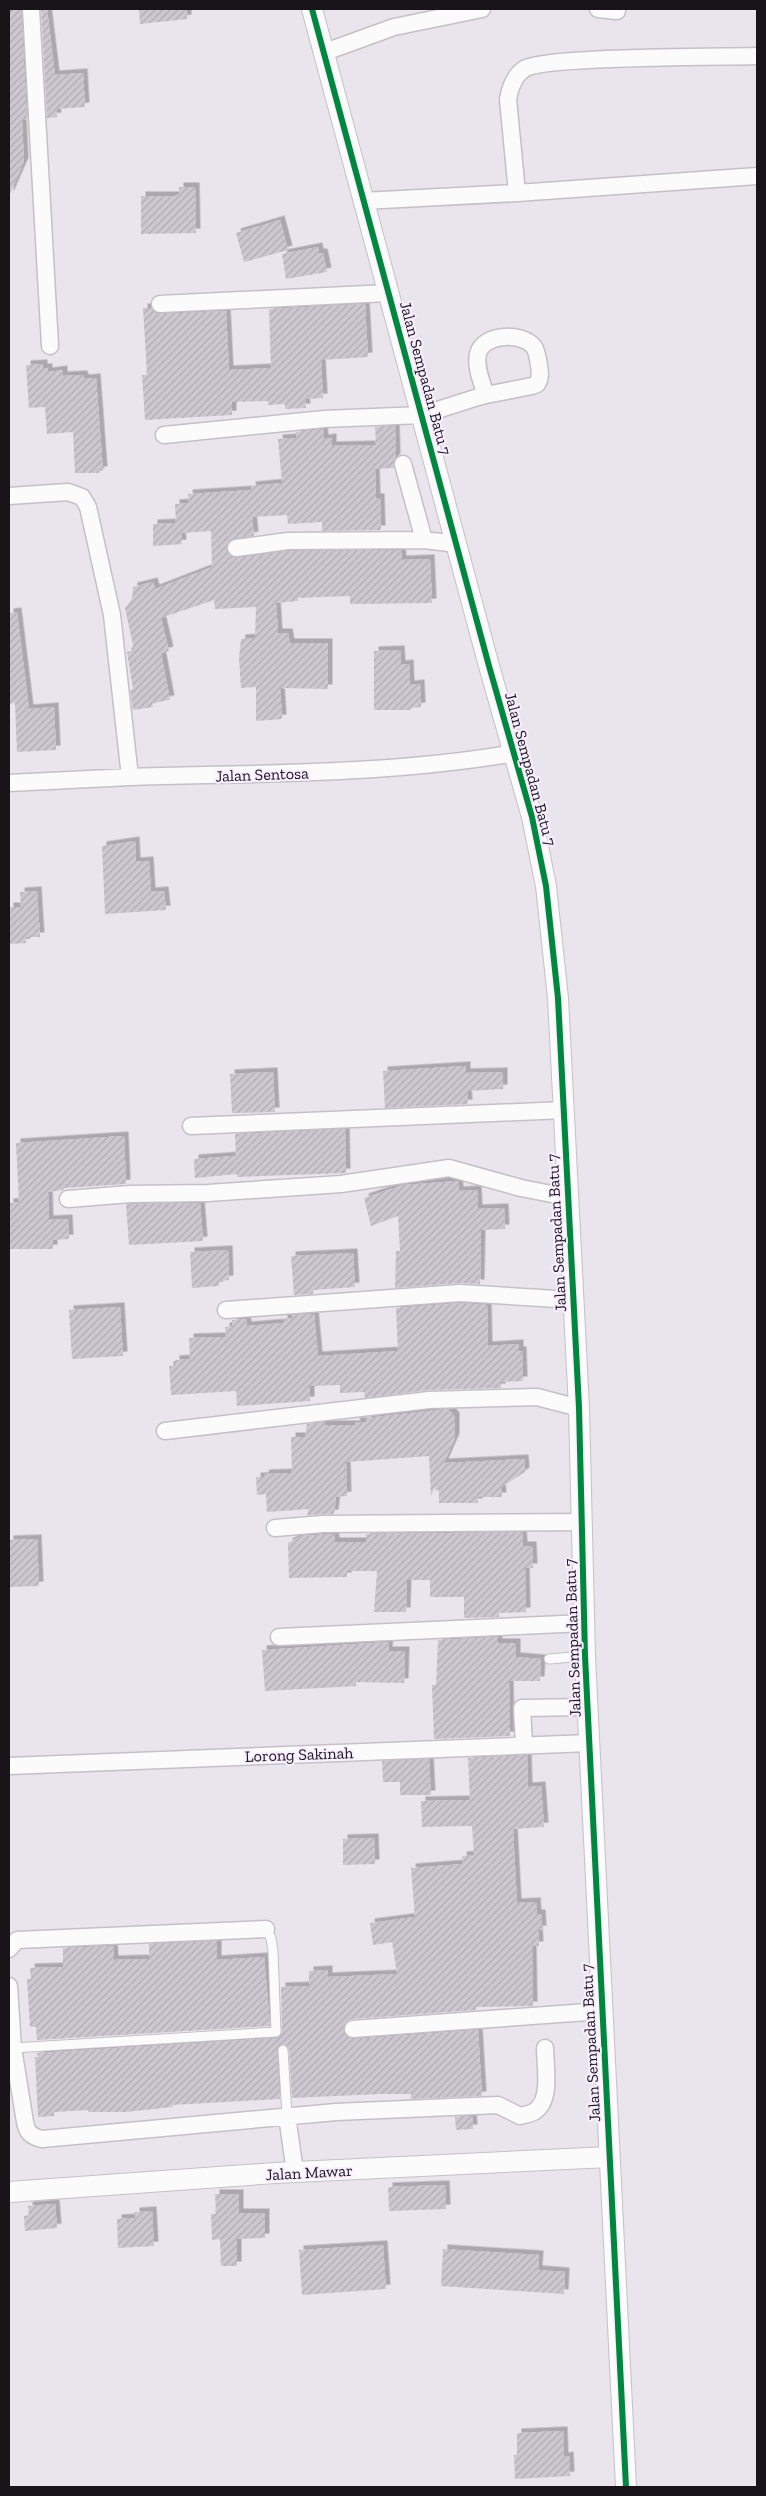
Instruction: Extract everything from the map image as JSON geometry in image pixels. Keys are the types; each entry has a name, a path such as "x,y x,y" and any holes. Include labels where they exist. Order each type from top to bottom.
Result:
{"street":[{"path":"31,9 50,346"},
{"name":"Jalan Sempadan Batu 7","path":"312,9 458,544 489,666 515,752 532,817 546,886 558,998 574,1300 579,1408 587,1707 626,2487"},
{"path":"325,52 394,27 482,9"},
{"path":"598,9 617,11"},
{"path":"517,193 508,99 510,88 524,69 537,64 572,61 757,56"},
{"path":"363,201 517,193 757,176"},
{"path":"160,304 388,293"},
{"path":"164,436 324,419 422,415 486,395"},
{"path":"403,464 424,540"},
{"path":"9,496 68,492 82,497 88,508 112,615 130,777"},
{"path":"236,548 288,541 424,540 458,544"},
{"name":"Jalan Sentosa","path":"9,784 130,777 289,774 458,762 515,752"},
{"path":"191,1126 564,1110"},
{"path":"68,1199 130,1194 208,1193 341,1184 449,1168 520,1188 568,1197"},
{"path":"226,1310 460,1293 574,1300"},
{"path":"165,1431 429,1400 537,1397 579,1408"},
{"path":"275,1528 323,1524 582,1522"},
{"path":"279,1637 584,1623"},
{"path":"524,1745 522,1708 587,1707"},
{"name":"Lorong Sakinah","path":"9,1766 589,1743"},
{"path":"9,1949 18,1940 266,1929"},
{"path":"9,1986 13,2048 25,2122 27,2130 32,2137 54,2139 336,2112 498,2105 520,2116 535,2111 543,2102 546,2082 545,2048"},
{"path":"353,2029 602,2011"},
{"path":"288,2116 295,2172"},
{"name":"Jalan Mawar","path":"9,2192 295,2172 609,2156"}],"lane":[{"path":"549,1659 585,1656"},
{"path":"13,2048 276,2032 273,1951 271,1938 266,1929"},
{"path":"283,2050 288,2116"}],"building":[{"path":"9,9 21,9 27,119 22,120 24,162 9,196"},
{"path":"41,9 47,9 55,75 83,73 85,107 56,109 57,117 47,118"},
{"path":"139,9 187,9 187,19 140,24"},
{"path":"179,187 195,187 196,233 141,234 141,196 175,196 179,194"},
{"path":"280,220 288,250 244,262 236,233"},
{"path":"318,247 319,253 323,253 327,272 286,279 282,254"},
{"path":"365,304 368,357 321,360 323,398 305,399 306,408 285,409 285,404 268,405 268,401 232,402 232,415 145,420 142,375 147,375 143,308 151,308 155,313 160,314 226,311 229,370 271,368 269,309"},
{"path":"43,364 43,368 48,368 48,372 63,370 63,376 83,375 84,379 96,378 103,471 99,471 100,473 75,473 73,432 47,434 45,407 29,408 26,365"},
{"path":"395,426 396,457 393,462 394,468 375,469 376,498 380,498 381,530 322,531 322,522 288,524 287,515 252,517 254,536 230,540 226,550 232,557 237,558 286,551 401,550 402,560 430,559 432,603 350,604 350,596 298,598 298,601 276,603 278,633 288,633 290,643 328,643 328,689 280,688 282,719 256,721 256,687 241,688 239,658 241,639 255,638 256,607 215,609 214,600 161,618 169,651 161,653 170,700 152,703 153,707 133,710 130,690 133,689 127,652 134,650 125,608 132,599 133,587 153,582 155,589 212,567 211,531 181,533 182,544 153,546 153,524 176,523 175,504 189,503 188,494 252,490 251,486 282,483 278,439 296,438 296,432 323,429 324,439 332,438 332,446 376,445 375,427"},
{"path":"17,612 29,709 54,707 56,750 17,752 15,703 9,704 9,613"},
{"path":"400,650 401,665 409,664 410,685 420,684 421,707 411,708 411,710 374,710 374,651"},
{"path":"135,841 136,862 149,861 151,892 164,891 166,910 105,914 102,846"},
{"path":"37,891 40,937 25,937 26,943 9,944 9,907 21,907 20,892"},
{"path":"466,1066 466,1073 503,1072 503,1089 467,1091 468,1104 385,1108 383,1071"},
{"path":"273,1072 275,1112 232,1113 230,1074"},
{"path":"345,1129 346,1173 237,1177 237,1174 195,1178 194,1159 236,1156 235,1134"},
{"path":"124,1136 126,1184 64,1188 63,1190 48,1192 49,1220 68,1219 69,1239 53,1240 53,1249 9,1249 9,1203 19,1202 16,1143"},
{"path":"458,1181 459,1191 477,1190 478,1209 504,1208 505,1229 481,1230 480,1284 459,1283 395,1288 396,1251 400,1251 398,1216 371,1226 364,1198 403,1185"},
{"path":"200,1203 203,1241 129,1245 126,1204"},
{"path":"228,1250 229,1280 219,1281 219,1286 192,1288 190,1252"},
{"path":"353,1253 355,1287 313,1290 313,1294 294,1295 291,1256"},
{"path":"460,1303 487,1305 488,1346 519,1344 519,1351 522,1351 523,1381 501,1382 501,1388 429,1390 365,1398 364,1392 340,1393 340,1385 310,1386 310,1401 237,1406 236,1391 171,1395 169,1366 175,1366 175,1360 190,1359 189,1338 226,1337 225,1327 232,1326 232,1320 246,1319 247,1326 283,1323 283,1319 292,1318 292,1315 314,1314 318,1356 398,1351 396,1308"},
{"path":"120,1307 123,1356 72,1359 69,1310"},
{"path":"448,1409 455,1417 455,1438 444,1463 524,1459 525,1472 501,1487 502,1497 478,1497 478,1503 439,1503 439,1492 435,1486 431,1496 429,1456 346,1462 347,1496 336,1497 334,1514 307,1515 309,1509 267,1512 266,1494 257,1495 256,1477 264,1477 265,1474 292,1473 291,1437 305,1437 307,1424 325,1422 325,1425 356,1425 355,1422 366,1422 366,1418"},
{"path":"522,1532 523,1546 532,1546 533,1568 525,1568 526,1612 499,1613 499,1617 464,1618 464,1597 430,1597 430,1580 407,1580 406,1612 374,1612 377,1571 347,1571 347,1577 289,1578 288,1543 301,1536 334,1534 335,1542 366,1542 366,1534"},
{"path":"37,1539 39,1586 9,1587 9,1540"},
{"path":"498,1637 498,1643 516,1643 516,1657 541,1659 540,1681 509,1681 510,1736 434,1739 432,1685 436,1685 438,1640"},
{"path":"389,1642 388,1651 405,1651 404,1683 356,1682 356,1686 265,1691 262,1650"},
{"path":"527,1755 528,1787 541,1786 544,1827 513,1829 517,1903 536,1902 537,1914 541,1914 542,1930 538,1930 539,1946 532,1946 533,2006 476,2007 476,2010 352,2019 347,2021 343,2029 345,2035 354,2039 478,2030 482,2096 411,2099 411,2094 380,2094 292,2098 289,2050 283,2044 279,2045 277,2050 280,2099 172,2105 173,2107 125,2112 88,2112 88,2110 54,2112 54,2116 38,2117 35,2057 38,2057 37,2053 277,2038 282,2032 281,1987 309,1986 309,1971 328,1970 328,1977 397,1974 392,1942 373,1945 370,1923 415,1917 411,1868 463,1864 462,1856 474,1855 472,1826 422,1827 421,1801 470,1800 468,1758"},
{"path":"429,1759 431,1795 400,1795 400,1782 383,1782 382,1761"},
{"path":"374,1838 375,1864 343,1865 343,1839"},
{"path":"217,1941 217,1960 264,1957 270,2026 37,2040 36,2027 30,2027 27,1979 31,1979 30,1968 63,1967 63,1948 113,1946 114,1960 149,1959 149,1944"},
{"path":"472,2116 473,2129 456,2130 455,2117"},
{"path":"445,2185 446,2209 389,2211 388,2187"},
{"path":"215,2194 239,2194 239,2213 265,2213 265,2238 237,2239 237,2266 221,2266 220,2239 212,2240 211,2214 216,2214"},
{"path":"55,2204 57,2228 25,2231 24,2216 29,2215 28,2206"},
{"path":"152,2211 154,2246 118,2248 117,2219 135,2218 135,2212"},
{"path":"383,2245 386,2289 302,2295 299,2250"},
{"path":"443,2249 539,2255 538,2270 565,2272 564,2294 441,2286"},
{"path":"563,2431 564,2457 569,2456 570,2476 515,2479 514,2455 517,2455 517,2433"}],"cycle path":[{"path":"312,9 489,666 532,817 546,886 558,998 579,1408 585,1656 626,2487"}]}
